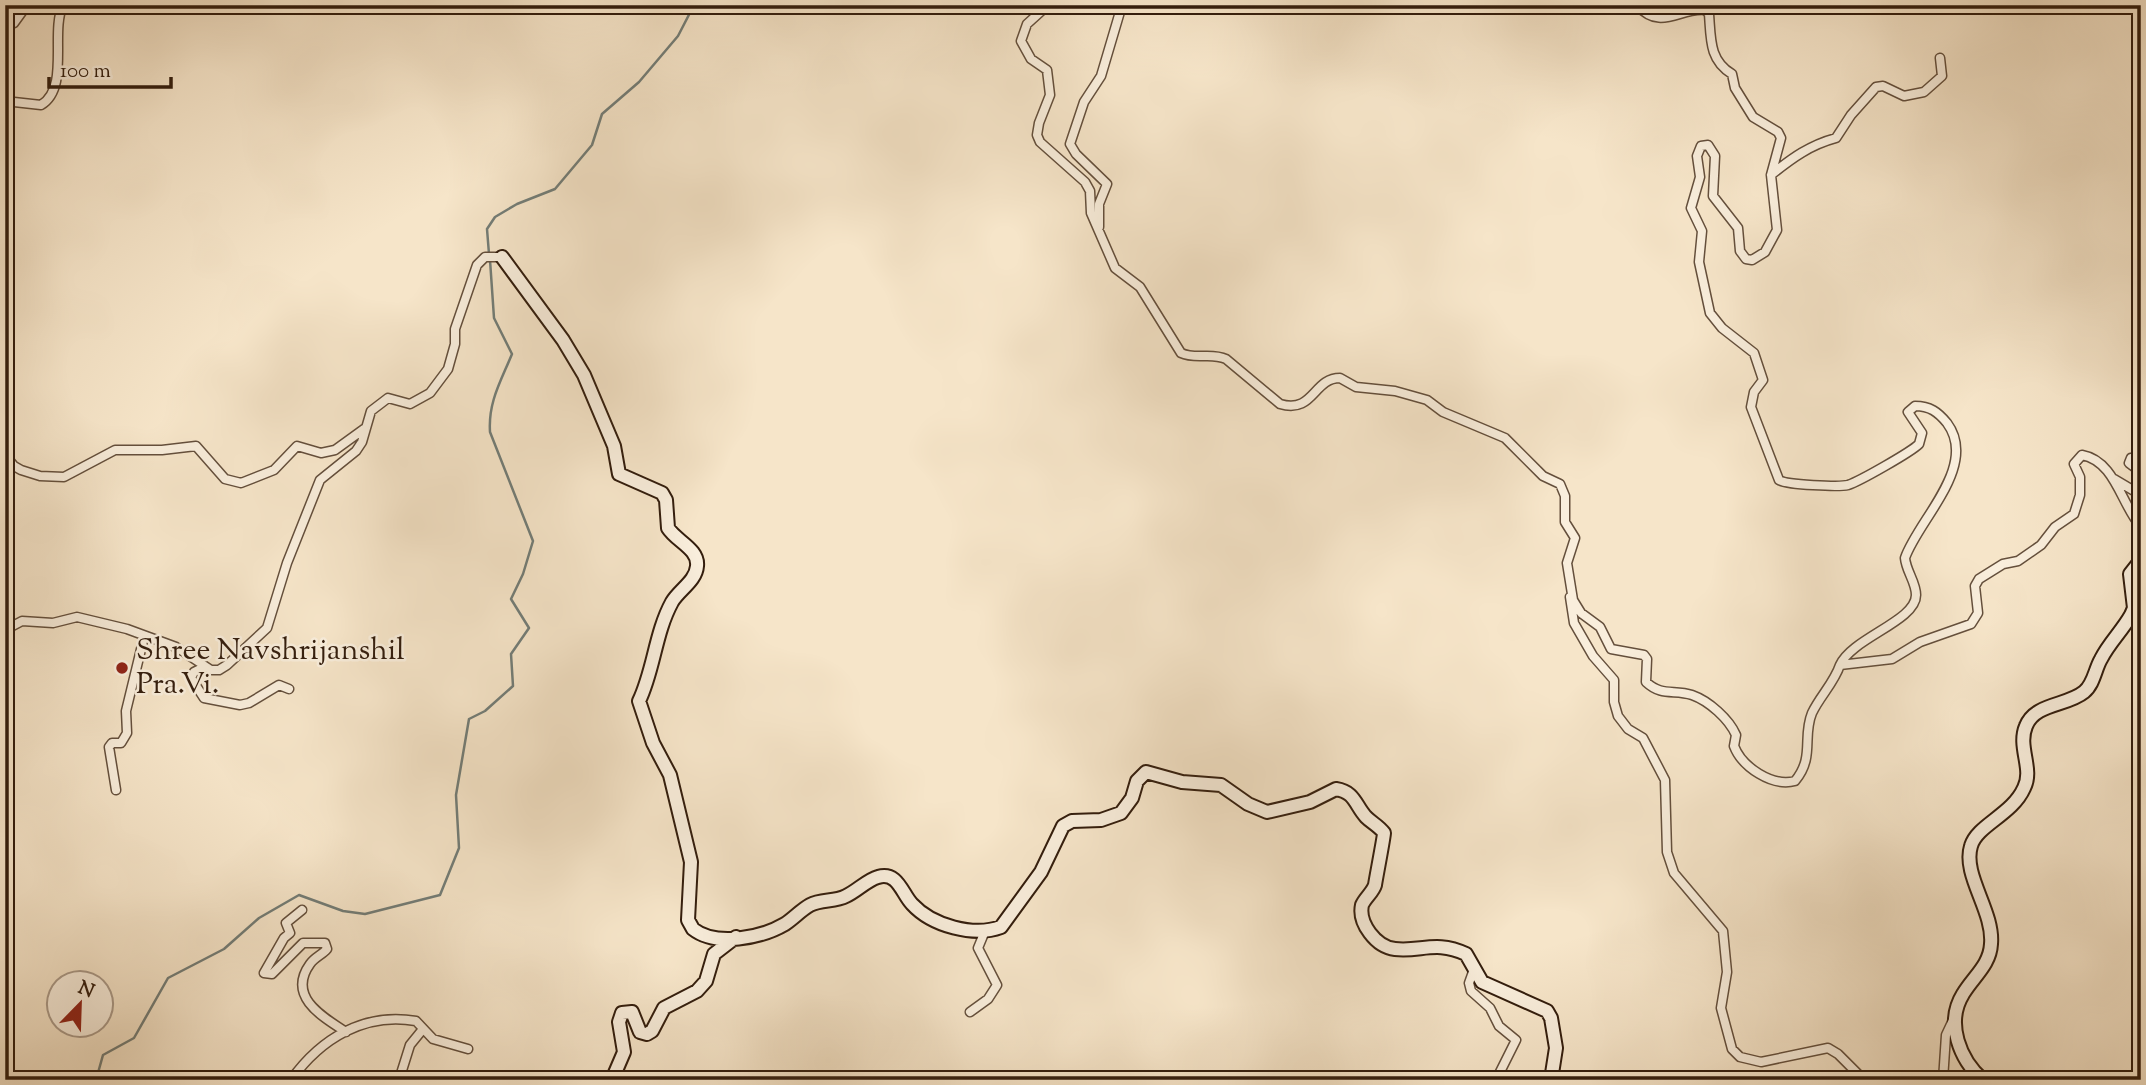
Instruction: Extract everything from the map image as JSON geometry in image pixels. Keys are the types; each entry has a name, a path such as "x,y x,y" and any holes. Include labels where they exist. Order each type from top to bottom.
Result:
{"street":[{"path":"5,26 15,23 27,5"},
{"path":"5,100 41,105 53,93 59,55 58,19 63,5"},
{"path":"1048,5 1027,24 1021,41 1031,59 1047,70 1050,95 1037,135 1040,142 1085,182 1090,191 1091,213 1115,268 1140,287 1181,353 1191,357 1217,355 1226,359 1280,404 1300,406 1328,381 1340,378 1356,387 1395,391 1427,400 1443,412 1506,438 1542,477 1560,484 1563,489 1565,522 1575,538 1567,563 1577,608 1600,627 1611,649 1642,654 1647,659 1645,677 1648,684 1662,693 1696,697 1723,716 1736,735 1734,747 1742,760 1773,780 1795,781 1805,765 1813,712 1851,648 1877,636 1913,606 1916,593 1905,558 1942,496 1951,475 1955,441 1948,425 1935,410 1915,406 1908,412 1922,433 1919,444 1860,480 1839,486 1823,483 1795,485 1779,480 1751,407 1754,392 1763,380 1762,372 1754,353 1722,328 1710,313 1699,262 1702,231 1691,208 1700,177 1698,151 1701,146 1708,145 1715,156 1713,195 1738,228 1740,251 1746,259 1752,260 1765,252 1777,230 1771,175 1781,138 1778,132 1753,117 1735,88 1732,74 1718,65 1713,52 1709,14 1698,9 1666,19 1641,10 1637,5"},
{"path":"1099,229 1099,204 1107,184 1076,154 1070,144 1084,102 1101,76 1122,5"},
{"path":"1771,175 1791,157 1822,141 1836,138 1851,115 1876,87 1883,86 1904,96 1928,90 1942,76 1940,58"},
{"path":"5,183 9,220 5,234"},
{"path":"5,630 22,621 53,623 77,617 176,647 204,667 219,670 267,628 287,563 320,480 356,451 362,442 370,411 377,403 388,398 411,404 430,393 440,381 453,354 455,329 477,265 485,257 502,257 564,340 584,376 614,446 619,474 662,494 666,500 668,528 691,550 696,561 694,575 672,601 647,685 639,701 640,709 670,775 691,862 690,926 703,936 736,937 770,931 811,904 841,899 878,877 896,880 914,906 946,925 985,931 1002,927 1009,918 1024,891 1041,872 1063,826 1072,821 1101,820 1121,813 1132,798 1140,776 1153,772 1182,782 1221,785 1248,804 1267,812 1310,802 1336,789 1348,792 1364,816 1384,833 1385,842 1376,866 1375,885 1360,911 1365,926 1387,947 1396,950 1429,946 1459,950 1466,954 1482,982 1547,1012 1551,1018 1556,1048 1552,1080"},
{"path":"5,455 14,467 21,470 40,476 64,477 115,450 162,450 196,446 225,478 232,483 241,483 274,470 297,446 321,453 335,450 364,429"},
{"path":"1840,665 1892,659 1920,642 1971,624 1978,614 1975,586 1979,579 2003,564 2018,561 2041,545 2055,527 2074,514 2080,495 2080,477 2074,464 2082,455 2093,457 2112,477 2141,527"},
{"path":"2141,457 2131,458 2129,463 2141,472"},
{"path":"2112,477 2141,495"},
{"path":"1943,1080 1946,1035 1963,994 1982,970 1991,947 1988,915 1971,867 1971,845 1980,831 2008,813 2025,787 2028,773 2024,734 2031,718 2038,712 2084,692 2091,684 2102,657 2131,615 2133,602 2130,574 2132,568 2141,560"},
{"path":"1572,591 1571,615 1593,656 1614,680 1614,702 1618,716 1628,729 1643,738 1665,780 1667,852 1674,873 1723,931 1727,972 1721,1008 1732,1049 1740,1057 1761,1062 1828,1048 1838,1054 1864,1080"},
{"path":"116,790 109,747 112,743 124,741 126,738 126,711 145,637"},
{"path":"204,667 194,672 191,678 200,695 209,700 219,699 243,705 279,685 289,689"},
{"path":"302,910 289,917 286,923 290,933 264,973 272,974 303,943 325,943 327,949 308,966 301,989 303,998 314,1010 346,1032"},
{"path":"970,1012 988,999 998,985 978,948 985,931"},
{"path":"612,1080 624,1052 619,1022 622,1013 632,1012 640,1032 647,1034 652,1031 664,1008 680,997 695,993 706,981 714,954 736,937"},
{"path":"1474,969 1469,983 1471,991 1490,1008 1499,1026 1516,1040 1496,1080"},
{"path":"1956,1015 1963,1058 1983,1080"},
{"path":"291,1080 308,1060 346,1032 369,1020 384,1018 416,1021 433,1039 468,1049"},
{"path":"399,1080 411,1045 423,1028"}],"waterway":[{"path":"489,254 487,229 495,217 517,204 555,189 592,145 602,114 639,82 678,36 694,5"},
{"path":"96,1080 103,1055 134,1038 168,978 224,949 259,918 299,895 343,911 365,914 440,895 459,848 456,795 469,719 485,711 513,686 511,654 529,628 511,599 523,574 533,541 490,432 493,401 512,354 494,318 490,260"}],"place":[{"name":"Shree Navshrijanshil Pra.Vi.","path":"122,668"}]}
